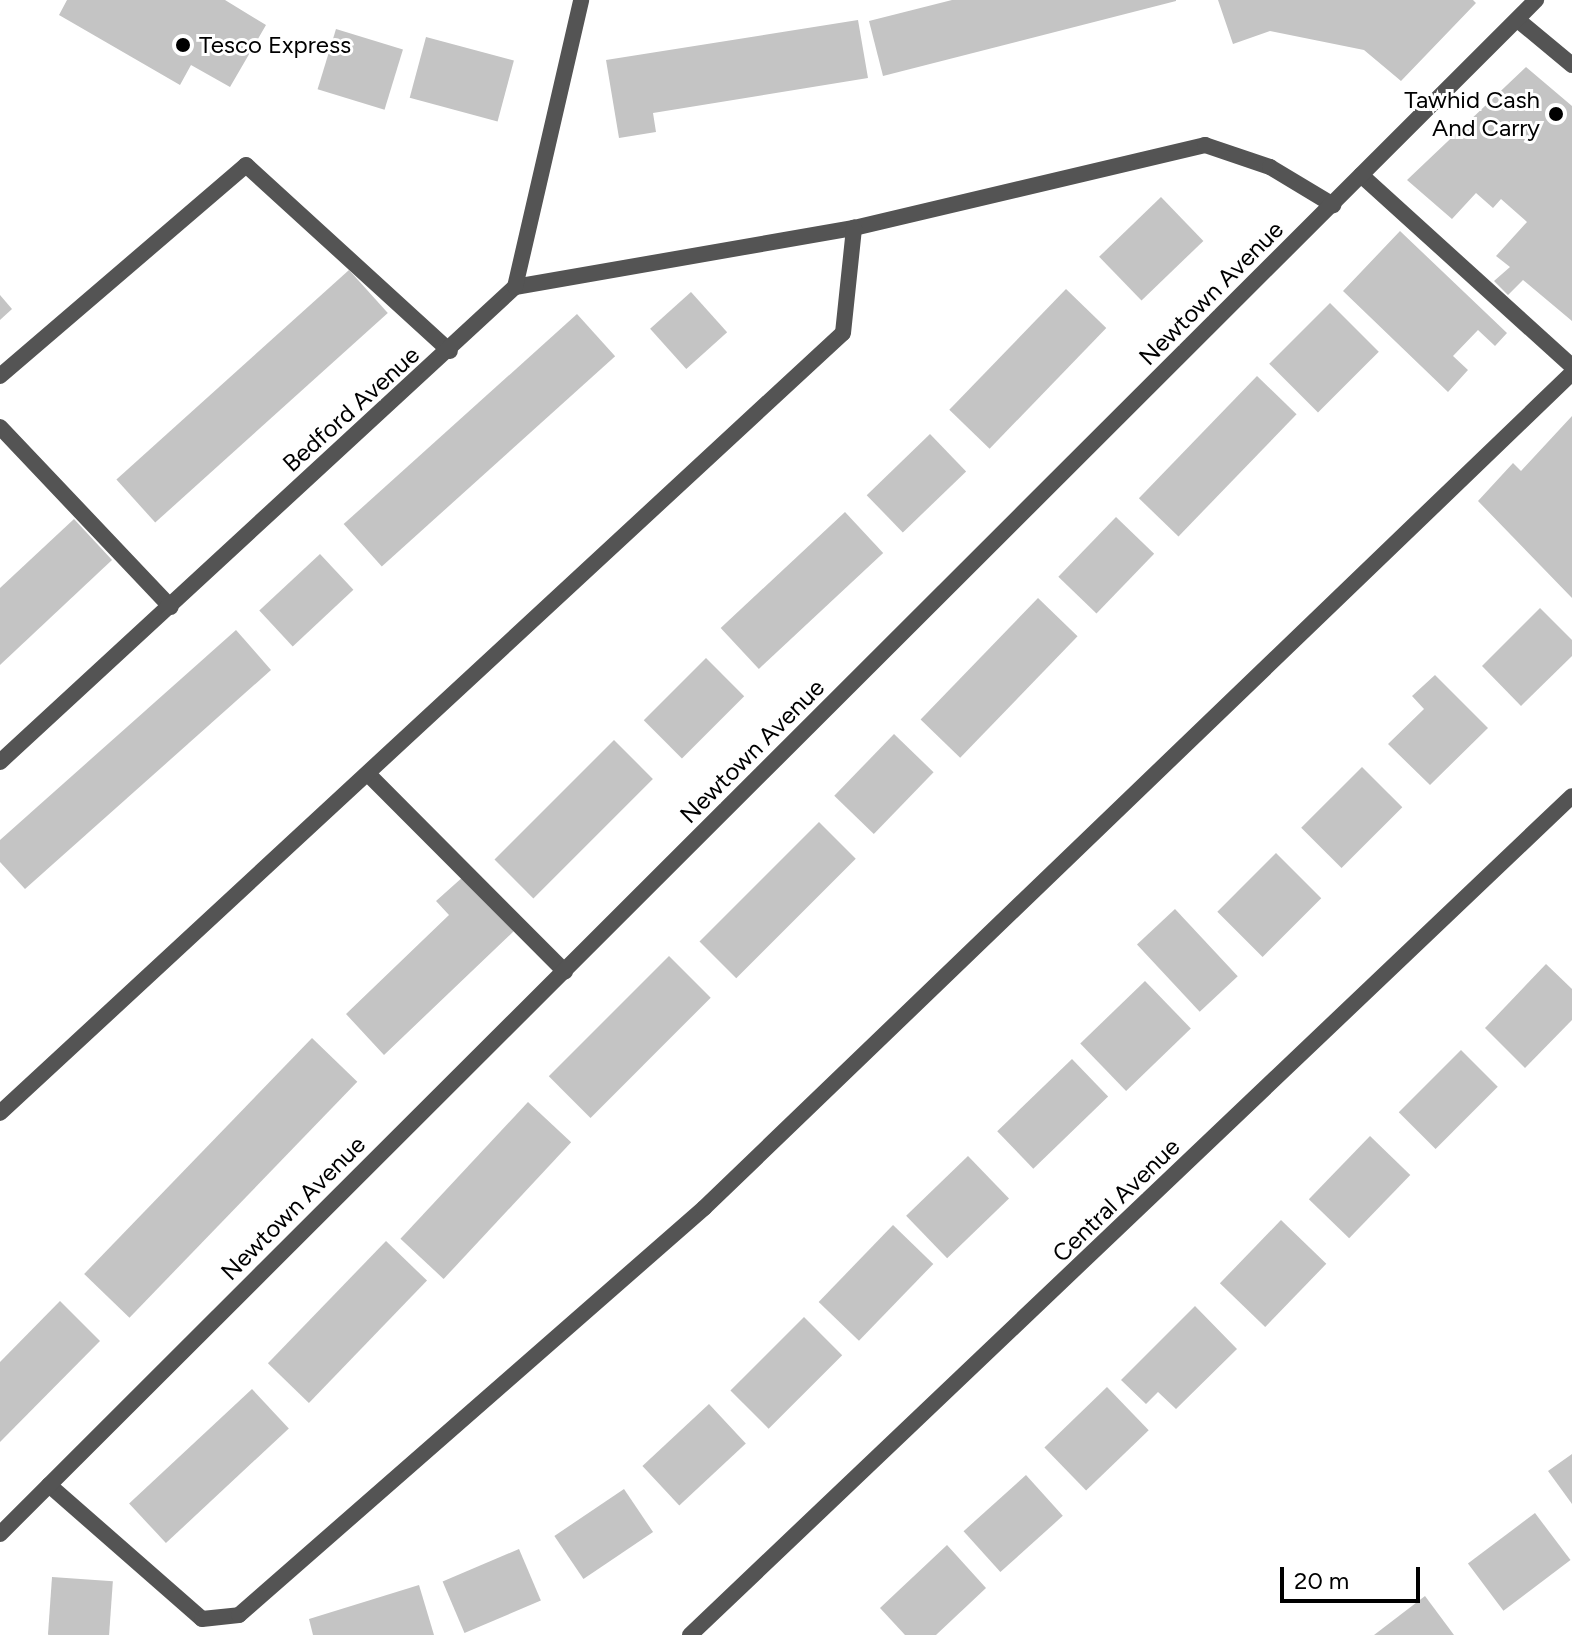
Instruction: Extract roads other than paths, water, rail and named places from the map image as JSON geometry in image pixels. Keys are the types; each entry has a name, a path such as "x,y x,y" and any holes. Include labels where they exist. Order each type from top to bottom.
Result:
{"street":[{"path":"581,0 515,287 854,228 1205,145 1270,167 1333,205"},
{"name":"Newtown Avenue","path":"0,1534 1519,21 1536,0"},
{"path":"1519,21 1572,65"},
{"path":"0,376 246,165 450,351"},
{"path":"1361,175 1572,366"},
{"path":"0,1113 843,333 854,228"},
{"name":"Bedford Avenue","path":"0,762 450,351 515,287"},
{"path":"49,1485 202,1619 239,1615 704,1208 1572,373"},
{"path":"0,427 171,607"},
{"path":"368,774 565,972"},
{"name":"Central Avenue","path":"690,1635 749,1585 1572,796"}],"place":[{"name":"Tesco Express","path":"183,45"},
{"name":"Tawhid Cash And Carry","path":"1556,114"}]}
